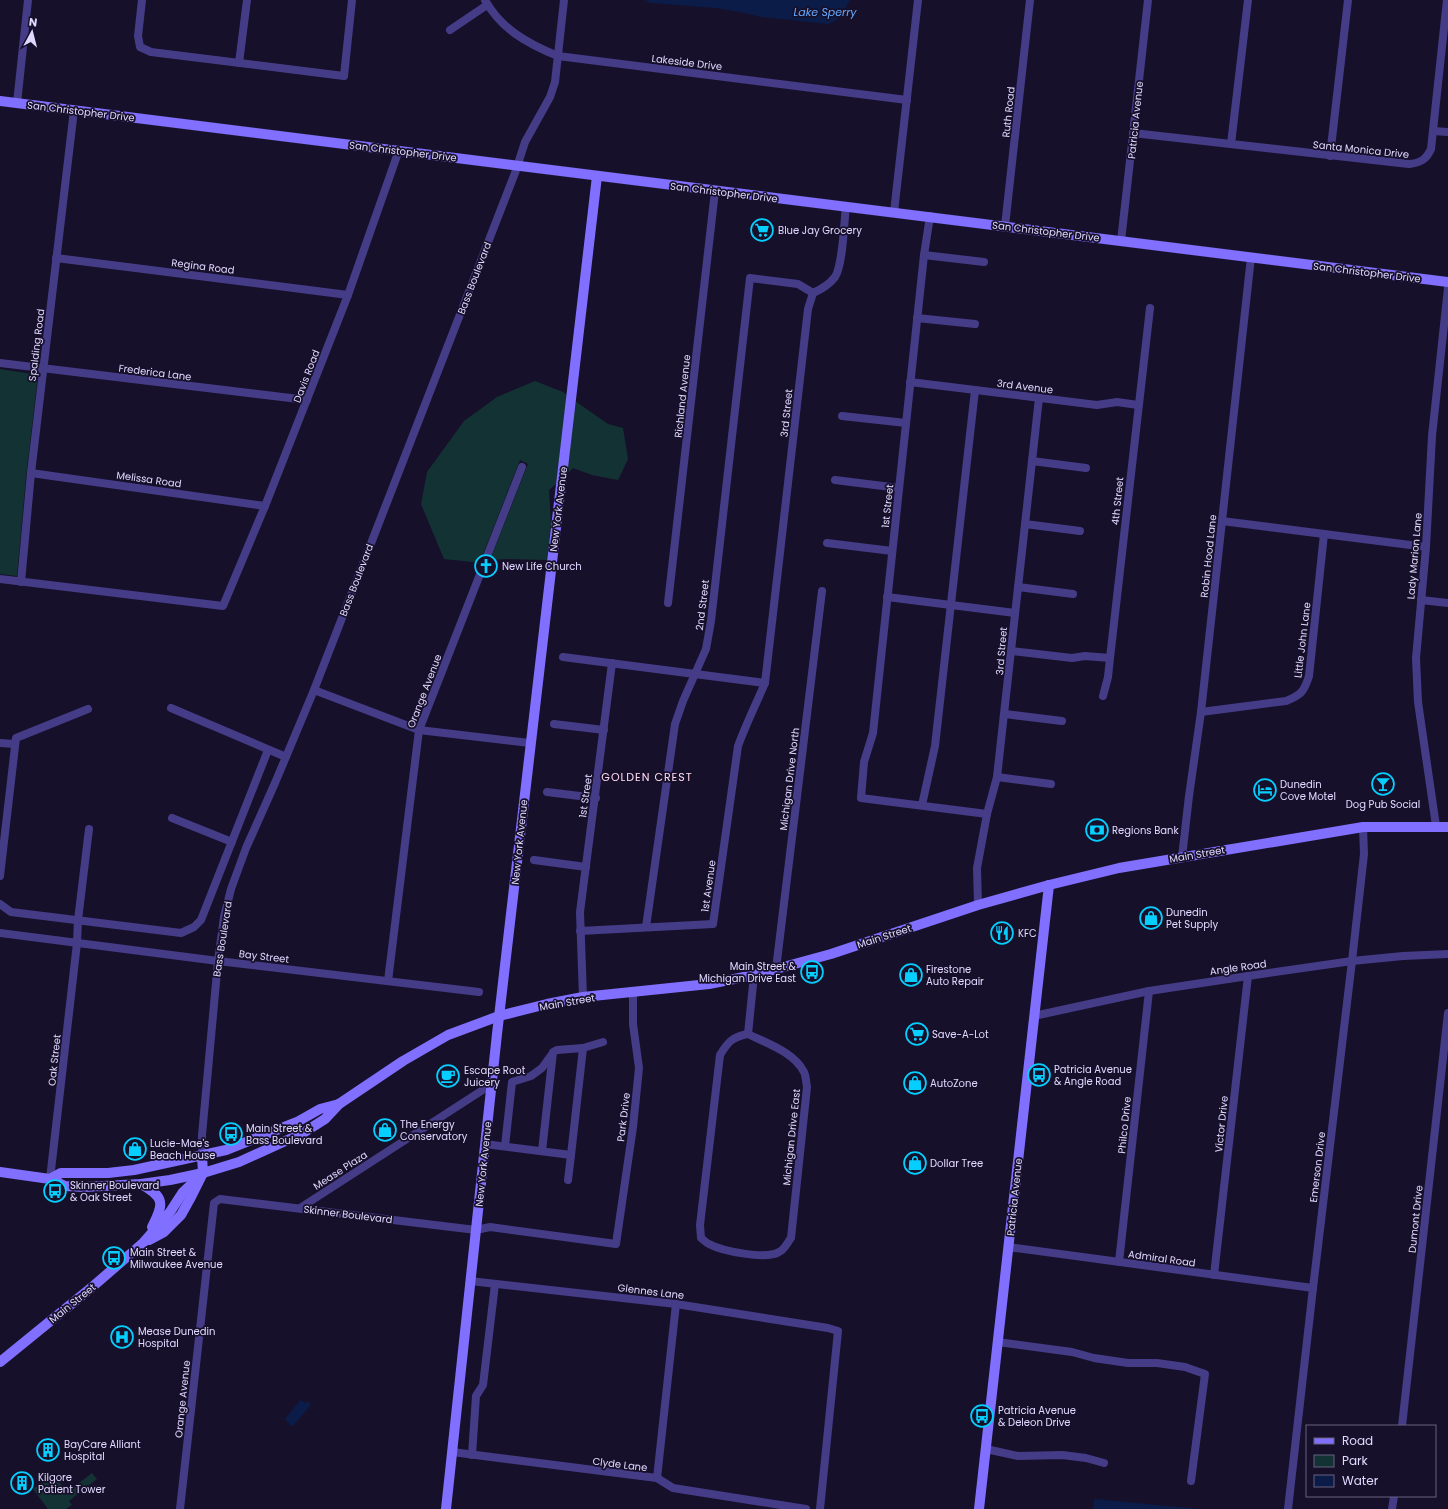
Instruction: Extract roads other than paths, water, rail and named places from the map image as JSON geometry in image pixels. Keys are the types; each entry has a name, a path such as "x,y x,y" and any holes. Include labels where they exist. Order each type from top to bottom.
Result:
{"street":[{"path":"17,103 28,0"},
{"path":"142,0 138,36 140,47 151,52 344,76 352,0"},
{"path":"239,63 247,0"},
{"name":"Bass Boulevard","path":"203,1173 202,1135 218,961 224,917 231,889 246,848 276,784 314,690 526,142 550,97 558,56 564,0"},
{"path":"894,212 918,0"},
{"name":"Ruth Road","path":"1005,226 1030,0"},
{"name":"Patricia Avenue","path":"1121,241 1148,0"},
{"path":"1231,144 1248,0"},
{"path":"1330,156 1348,0"},
{"name":"Santa Monica Drive","path":"1133,133 1330,156 1417,164 1428,156 1431,149 1446,30 1447,0"},
{"path":"450,30 486,2"},
{"name":"Lakeside Drive","path":"486,2 499,20 516,35 534,46 558,56 907,100"},
{"name":"San Christopher Drive","path":"0,101 399,150 715,191 930,216 1448,282"},
{"name":"Spalding Road","path":"21,582 31,473 74,110"},
{"path":"1433,131 1448,132"},
{"name":"Davis Road","path":"21,582 223,606 265,506 348,295 399,150"},
{"name":"New York Avenue","path":"446,1509 499,1016 597,176"},
{"name":"Richland Avenue","path":"668,603 715,191"},
{"path":"813,293 825,288 836,276 840,262 846,206"},
{"name":"1st Street","path":"922,806 861,798 864,762 873,733 917,318 930,216"},
{"path":"924,255 984,262"},
{"name":"Robin Hood Lane","path":"1182,857 1201,712 1251,257"},
{"name":"Regina Road","path":"56,258 348,295"},
{"name":"2nd Street","path":"646,927 674,724 706,649 750,278 798,284 813,293"},
{"name":"Lady Marion Lane","path":"1436,826 1418,702 1416,658 1426,547 1432,436 1448,288"},
{"name":"3rd Street","path":"765,683 808,309 813,293"},
{"name":"4th Street","path":"1103,696 1108,677 1150,308"},
{"path":"917,318 975,324"},
{"name":"Frederica Lane","path":"0,363 307,400"},
{"name":"3rd Avenue","path":"910,382 1097,405 1117,402 1138,405"},
{"path":"975,390 935,746 922,806 987,814"},
{"name":"3rd Street","path":"978,905 977,868 987,814 997,777 1039,398"},
{"path":"842,416 906,423"},
{"path":"1032,461 1086,468"},
{"name":"Orange Avenue","path":"388,981 419,730 522,467"},
{"name":"Melissa Road","path":"31,473 265,506"},
{"path":"835,480 899,488"},
{"path":"1222,521 1426,547"},
{"path":"1025,524 1080,531"},
{"name":"Little John Lane","path":"1201,712 1286,701 1298,696 1306,687 1309,676 1324,534"},
{"path":"827,543 892,551"},
{"path":"0,579 21,582"},
{"path":"1018,587 1072,594"},
{"name":"Michigan Drive North","path":"776,969 822,591"},
{"path":"887,597 1015,613"},
{"path":"1421,600 1448,603"},
{"path":"1012,651 1072,658 1085,656 1110,658"},
{"path":"563,657 765,683"},
{"name":"1st Street","path":"580,931 580,912 596,798 612,664"},
{"name":"1st Avenue","path":"580,931 713,924 738,746 746,724 765,683"},
{"path":"314,690 419,730 530,744"},
{"path":"171,708 286,758"},
{"path":"0,743 15,741 88,709"},
{"path":"1005,714 1062,721"},
{"path":"554,724 604,730"},
{"path":"0,876 15,741"},
{"path":"0,904 11,912 181,933 194,927 201,920 268,750"},
{"path":"997,777 1051,784"},
{"path":"547,792 596,798"},
{"path":"172,818 232,842"},
{"name":"Main Street","path":"0,1362 91,1288 143,1243 170,1212 183,1192 203,1173 239,1162 303,1133 325,1119 339,1104 403,1061 448,1035 499,1016 583,997 634,993 709,984 776,969 831,954 978,905 1099,872 1363,827 1448,827"},
{"name":"Emerson Drive","path":"1288,1509 1364,854 1363,827"},
{"name":"Oak Street","path":"50,1179 89,829"},
{"path":"534,860 586,867"},
{"name":"Patricia Avenue","path":"979,1509 1049,885"},
{"path":"580,931 583,997"},
{"name":"Bay Street","path":"0,933 479,992"},
{"name":"Angle Road","path":"1034,1016 1149,991 1248,976 1352,961 1403,956 1448,954"},
{"path":"748,1034 754,974"},
{"name":"Victor Drive","path":"1214,1275 1248,976"},
{"name":"Philco Drive","path":"1119,1262 1149,991"},
{"name":"Park Drive","path":"616,1244 633,1127 639,1068 633,1024 634,993"},
{"name":"Dumont Drive","path":"1402,1425 1448,1014"},
{"name":"Michigan Drive East","path":"748,1034 796,1060 804,1072 807,1087 791,1238 785,1247 778,1253 765,1255 730,1251 710,1244 702,1238 700,1225 720,1055 728,1042 738,1036 748,1034"},
{"path":"505,1146 512,1082 531,1076 542,1068 553,1052 557,1050 583,1048 603,1042"},
{"path":"568,1180 583,1048"},
{"path":"542,1151 553,1052"},
{"name":"Mease Plaza","path":"300,1208 492,1084"},
{"name":"Main Street","path":"202,1156 243,1144 297,1122 320,1109 339,1104"},
{"path":"485,1144 571,1155"},
{"path":"50,1179 61,1173 108,1173 134,1170 202,1156"},
{"path":"0,1172 50,1179 65,1186 95,1187 166,1181 203,1173"},
{"path":"141,1184 157,1195 160,1202 160,1211 143,1243"},
{"name":"Orange Avenue","path":"180,1509 214,1203 220,1199"},
{"name":"Skinner Boulevard","path":"220,1199 476,1230 490,1227 616,1244"},
{"name":"Admiral Road","path":"1008,1247 1313,1288"},
{"name":"Glennes Lane","path":"470,1281 676,1304 828,1328 838,1331 820,1509"},
{"path":"472,1455 476,1396 483,1385 495,1284"},
{"path":"656,1478 676,1304"},
{"path":"998,1342 1072,1352 1094,1358 1128,1363 1185,1367 1205,1374 1191,1480"},
{"path":"986,1449 1018,1456 1062,1455 1086,1458 1104,1464"},
{"name":"Clyde Lane","path":"452,1452 656,1478 673,1488 806,1509"},
{"path":"1392,1509 1394,1497"}],"water":[{"name":"Lake Sperry","path":"645,0 850,0 839,18 828,24 761,17 716,8 650,3"},
{"path":"300,1400 306,1403 308,1401 311,1405 293,1426 291,1426 285,1419"},
{"path":"1094,1499 1199,1509 1093,1509"}],"place":[{"name":"Blue Jay Grocery","path":"762,230"},
{"name":"New Life Church","path":"486,566"},
{"name":"Dog Pub Social","path":"1383,784"},
{"name":"Dunedin Cove Motel","path":"1265,790"},
{"name":"Regions Bank","path":"1097,830"},
{"name":"Dunedin Pet Supply","path":"1151,918"},
{"name":"KFC","path":"1002,933"},
{"name":"Main Street & Michigan Drive East","path":"812,972"},
{"name":"Firestone Auto Repair","path":"911,975"},
{"name":"Save-A-Lot","path":"917,1034"},
{"name":"Patricia Avenue & Angle Road","path":"1039,1075"},
{"name":"Escape Root Juicery","path":"448,1076"},
{"name":"AutoZone","path":"915,1083"},
{"name":"The Energy Conservatory","path":"385,1130"},
{"name":"Main Street & Bass Boulevard","path":"231,1134"},
{"name":"Lucie-Mae's Beach House","path":"135,1149"},
{"name":"Dollar Tree","path":"915,1163"},
{"name":"Skinner Boulevard & Oak Street","path":"55,1191"},
{"name":"Main Street & Milwaukee Avenue","path":"114,1258"},
{"name":"Mease Dunedin Hospital","path":"122,1337"},
{"name":"Patricia Avenue & Deleon Drive","path":"982,1416"},
{"name":"BayCare Alliant Hospital","path":"48,1450"},
{"name":"Kilgore Patient Tower","path":"22,1483"}],"district":[{"name":"GOLDEN CREST","path":"647,777"}]}
